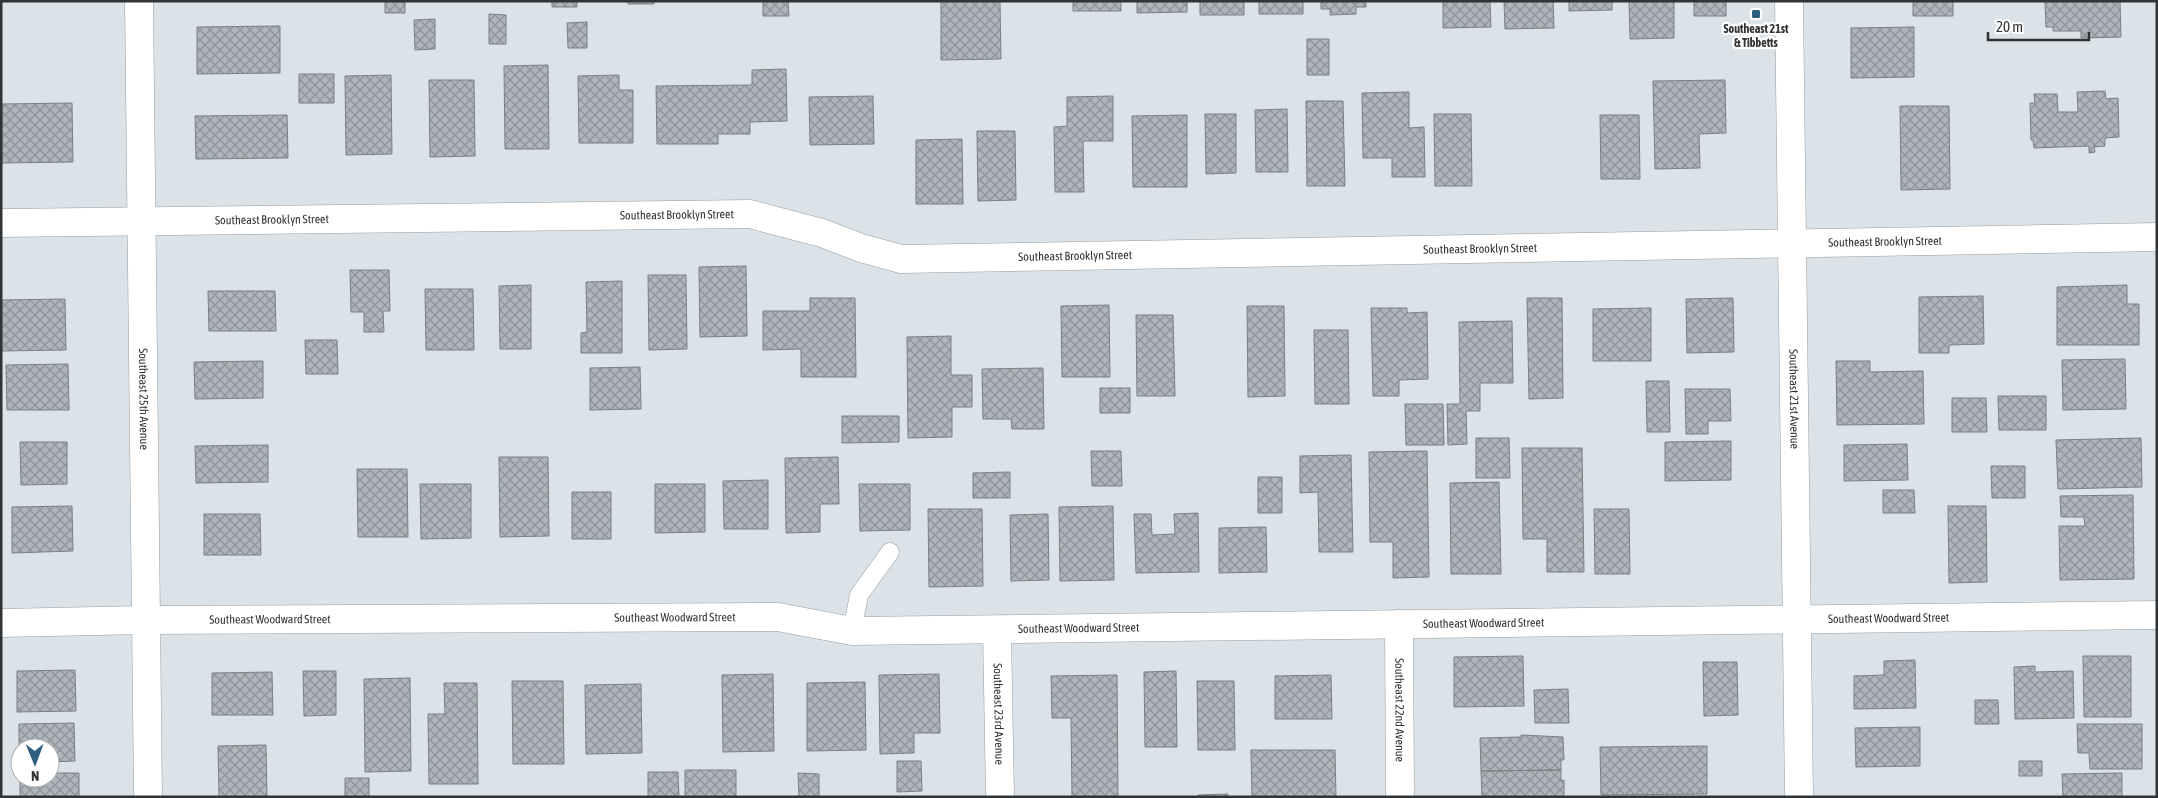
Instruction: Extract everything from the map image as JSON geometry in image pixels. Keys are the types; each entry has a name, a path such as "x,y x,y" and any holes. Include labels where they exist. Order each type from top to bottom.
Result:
{"street":[{"name":"Southeast 25th Avenue","path":"139,1 148,797"},
{"name":"Southeast 21st Avenue","path":"1788,1 1799,797"},
{"name":"Southeast Brooklyn Street","path":"1,223 750,214 822,233 861,248 901,259 2157,237"},
{"name":"Southeast Woodward Street","path":"1,623 145,620 778,617 852,631 2157,615"},
{"name":"Southeast 22nd Avenue","path":"1399,624 1400,797"},
{"name":"Southeast 23rd Avenue","path":"997,630 1000,797"}],"lane":[{"path":"852,631 859,595 890,552"}],"building":[{"path":"385,1 405,1 405,13 385,13"},
{"path":"552,1 577,1 577,7 552,7"},
{"path":"628,1 654,1 654,4 628,4"},
{"path":"763,1 788,1 789,16 763,16"},
{"path":"941,1 1000,1 1001,59 941,60"},
{"path":"1073,1 1121,1 1121,11 1073,11"},
{"path":"1129,1 1187,1 1187,12 1137,13 1137,2"},
{"path":"1200,1 1244,1 1244,15 1200,15"},
{"path":"1259,1 1303,1 1303,14 1259,14"},
{"path":"1321,1 1366,1 1366,7 1356,7 1356,14 1330,15 1330,9 1321,9"},
{"path":"1443,1 1490,1 1491,27 1443,28"},
{"path":"1504,1 1553,1 1554,28 1505,29"},
{"path":"1569,1 1612,1 1612,10 1569,11"},
{"path":"1629,1 1674,1 1674,38 1630,39"},
{"path":"1694,1 1726,1 1726,16 1694,16"},
{"path":"1913,1 1953,1 1953,16 1913,16"},
{"path":"2045,1 2120,1 2121,37 2081,38 2081,31 2053,31 2053,27 2046,27"},
{"path":"489,14 506,15 506,44 489,44"},
{"path":"435,19 435,49 415,50 414,20"},
{"path":"587,22 587,48 568,48 567,23"},
{"path":"280,26 280,73 197,74 197,27"},
{"path":"1914,27 1914,77 1851,78 1851,28"},
{"path":"1307,39 1329,39 1329,75 1307,75"},
{"path":"548,65 549,149 505,149 504,66"},
{"path":"786,69 787,121 750,122 750,134 718,134 718,144 657,144 656,86 752,85 752,70"},
{"path":"299,74 334,74 334,103 299,103"},
{"path":"391,75 392,154 346,155 345,76"},
{"path":"619,75 619,90 633,90 633,143 579,143 578,76"},
{"path":"429,80 474,80 475,156 430,157"},
{"path":"1725,80 1726,133 1699,134 1700,168 1655,169 1653,81"},
{"path":"2105,91 2106,99 2118,98 2119,137 2105,138 2105,146 2094,147 2095,152 2089,153 2089,146 2034,148 2033,140 2031,140 2030,103 2035,103 2034,94 2057,94 2058,112 2078,112 2077,92"},
{"path":"1409,92 1409,128 1424,127 1425,177 1392,177 1392,158 1363,158 1362,93"},
{"path":"873,96 874,144 810,145 809,97"},
{"path":"1113,96 1113,141 1083,141 1084,192 1055,192 1054,127 1067,126 1067,97"},
{"path":"1306,101 1343,101 1345,186 1307,186"},
{"path":"72,103 73,162 2,163 2,104"},
{"path":"1900,106 1949,106 1950,189 1901,190"},
{"path":"1287,109 1288,172 1256,172 1255,110"},
{"path":"1205,114 1236,114 1236,173 1206,174"},
{"path":"1434,114 1471,114 1472,186 1435,186"},
{"path":"287,115 288,158 196,159 195,116"},
{"path":"1187,115 1187,187 1133,187 1132,116"},
{"path":"1600,115 1639,115 1640,179 1601,179"},
{"path":"977,131 1015,131 1016,200 978,201"},
{"path":"962,139 963,204 916,204 916,140"},
{"path":"746,266 747,336 700,337 699,267"},
{"path":"350,270 389,270 390,311 383,311 384,332 364,332 364,312 351,312"},
{"path":"648,275 686,275 687,349 649,350"},
{"path":"622,281 622,353 581,353 581,333 587,332 586,282"},
{"path":"531,285 531,349 500,349 499,286"},
{"path":"2127,285 2127,304 2139,304 2139,345 2057,345 2057,287"},
{"path":"425,289 473,289 474,350 426,350"},
{"path":"208,291 275,291 276,331 209,331"},
{"path":"1983,296 1984,344 1949,345 1949,353 1919,353 1919,297"},
{"path":"810,298 855,298 856,377 801,377 801,349 763,350 763,311 810,311"},
{"path":"1527,298 1562,298 1563,398 1529,399"},
{"path":"1733,298 1734,352 1687,353 1686,299"},
{"path":"65,299 66,350 1,351 1,300"},
{"path":"1109,305 1110,377 1062,377 1061,306"},
{"path":"1247,306 1284,306 1285,396 1248,397"},
{"path":"1371,308 1407,308 1407,313 1427,312 1428,379 1399,380 1399,396 1373,396"},
{"path":"1651,308 1651,361 1593,361 1593,309"},
{"path":"1136,315 1173,315 1175,396 1137,396"},
{"path":"1512,321 1513,383 1480,383 1480,411 1466,411 1467,444 1448,445 1447,404 1460,404 1459,322"},
{"path":"1314,330 1348,330 1349,404 1315,404"},
{"path":"951,336 951,375 972,375 972,407 952,407 952,437 908,438 907,337"},
{"path":"305,340 337,340 338,374 306,374"},
{"path":"2125,359 2126,409 2063,410 2062,360"},
{"path":"263,361 263,398 195,399 194,362"},
{"path":"1836,361 1870,361 1870,372 1923,371 1924,424 1837,425"},
{"path":"68,364 69,410 7,410 6,365"},
{"path":"640,367 641,409 590,410 590,368"},
{"path":"1043,368 1044,429 1012,429 1011,419 983,419 982,369"},
{"path":"1646,381 1669,381 1670,432 1647,432"},
{"path":"1100,388 1130,388 1130,413 1100,413"},
{"path":"1685,389 1730,389 1731,421 1708,421 1708,434 1686,434"},
{"path":"1998,396 2046,396 2046,430 1999,430"},
{"path":"1952,398 1986,398 1987,432 1952,432"},
{"path":"1405,404 1443,404 1444,445 1406,445"},
{"path":"842,416 899,416 899,442 842,443"},
{"path":"1476,438 1509,438 1510,478 1476,478"},
{"path":"2141,438 2142,487 2058,489 2056,440"},
{"path":"1731,441 1731,480 1665,481 1665,442"},
{"path":"20,442 67,442 67,484 21,485"},
{"path":"1907,444 1908,480 1844,481 1844,445"},
{"path":"268,445 268,482 196,483 195,446"},
{"path":"1522,448 1582,448 1584,572 1547,572 1547,539 1523,539"},
{"path":"1091,451 1121,451 1122,486 1092,486"},
{"path":"1427,451 1429,577 1393,578 1393,542 1370,542 1369,452"},
{"path":"1351,455 1353,552 1319,552 1318,492 1300,493 1300,456"},
{"path":"499,457 548,457 549,536 500,537"},
{"path":"838,457 839,504 820,504 820,532 786,533 785,458"},
{"path":"1991,466 2025,466 2025,498 1992,498"},
{"path":"357,469 407,469 408,537 358,537"},
{"path":"1010,472 1010,498 973,498 973,473"},
{"path":"1258,477 1282,477 1282,513 1258,513"},
{"path":"768,480 768,529 724,529 723,481"},
{"path":"1499,482 1501,574 1451,574 1450,483"},
{"path":"420,484 471,484 471,538 421,539"},
{"path":"655,484 705,484 705,532 655,533"},
{"path":"859,484 910,484 910,530 860,531"},
{"path":"1883,490 1914,490 1915,513 1883,513"},
{"path":"572,492 611,492 611,539 572,539"},
{"path":"2133,495 2134,579 2060,580 2059,526 2085,526 2084,517 2061,517 2060,496"},
{"path":"72,506 73,551 12,553 12,507"},
{"path":"1113,506 1114,580 1060,581 1059,507"},
{"path":"1948,506 1986,506 1987,582 1949,583"},
{"path":"928,509 982,509 983,586 929,587"},
{"path":"1594,509 1629,509 1630,574 1595,574"},
{"path":"1198,513 1199,572 1136,573 1134,514 1151,514 1152,535 1175,534 1174,514"},
{"path":"204,514 260,514 261,555 204,555"},
{"path":"1048,514 1049,580 1011,581 1010,515"},
{"path":"1266,527 1267,572 1219,573 1219,528"},
{"path":"1523,656 1524,706 1454,707 1454,657"},
{"path":"2083,656 2131,656 2131,717 2084,717"},
{"path":"1915,660 1916,708 1854,709 1854,676 1884,675 1884,661"},
{"path":"1703,662 1737,662 1738,715 1704,716"},
{"path":"2035,666 2035,672 2073,671 2074,718 2015,719 2014,667"},
{"path":"75,670 76,711 17,712 17,671"},
{"path":"303,671 336,671 336,715 304,716"},
{"path":"1176,671 1177,747 1145,747 1144,672"},
{"path":"272,672 273,715 212,715 212,673"},
{"path":"773,674 774,751 723,752 722,675"},
{"path":"939,674 940,733 914,733 914,753 880,754 879,675"},
{"path":"1117,675 1118,797 1072,797 1071,718 1052,718 1051,676"},
{"path":"1331,675 1332,719 1275,719 1275,676"},
{"path":"410,678 411,771 365,772 364,679"},
{"path":"512,681 563,681 564,764 513,764"},
{"path":"1197,681 1234,681 1235,750 1198,750"},
{"path":"865,682 866,750 807,751 807,683"},
{"path":"444,683 477,683 478,784 429,784 428,714 445,714"},
{"path":"641,684 642,753 586,754 585,685"},
{"path":"1568,689 1569,723 1535,723 1534,690"},
{"path":"1975,700 1998,700 1999,724 1975,724"},
{"path":"74,723 75,761 60,762 60,738 19,738 19,724"},
{"path":"2077,724 2142,724 2142,769 2090,769 2089,753 2078,753"},
{"path":"1920,727 1920,766 1856,767 1855,728"},
{"path":"1521,735 1563,737 1564,760 1561,760 1561,770 1481,771 1480,738 1521,737"},
{"path":"266,745 267,797 219,797 218,746"},
{"path":"1707,746 1707,794 1601,795 1600,747"},
{"path":"1251,750 1335,750 1336,797 1252,797"},
{"path":"897,761 921,761 922,791 897,792"},
{"path":"2019,761 2042,761 2042,776 2019,776"},
{"path":"685,770 736,770 736,797 685,797"},
{"path":"1561,770 1561,781 1564,780 1564,797 1482,797 1481,771"},
{"path":"648,772 678,772 679,797 648,797"},
{"path":"60,773 79,773 79,797 20,797 20,788 60,788"},
{"path":"798,773 819,774 819,797 799,797"},
{"path":"2122,773 2122,797 2063,797 2062,774"},
{"path":"345,778 369,778 369,797 345,797"},
{"path":"1228,794 1228,797 1198,797 1198,795"}],"place":[{"name":"Southeast 21st & Tibbetts","path":"1756,14"}]}
